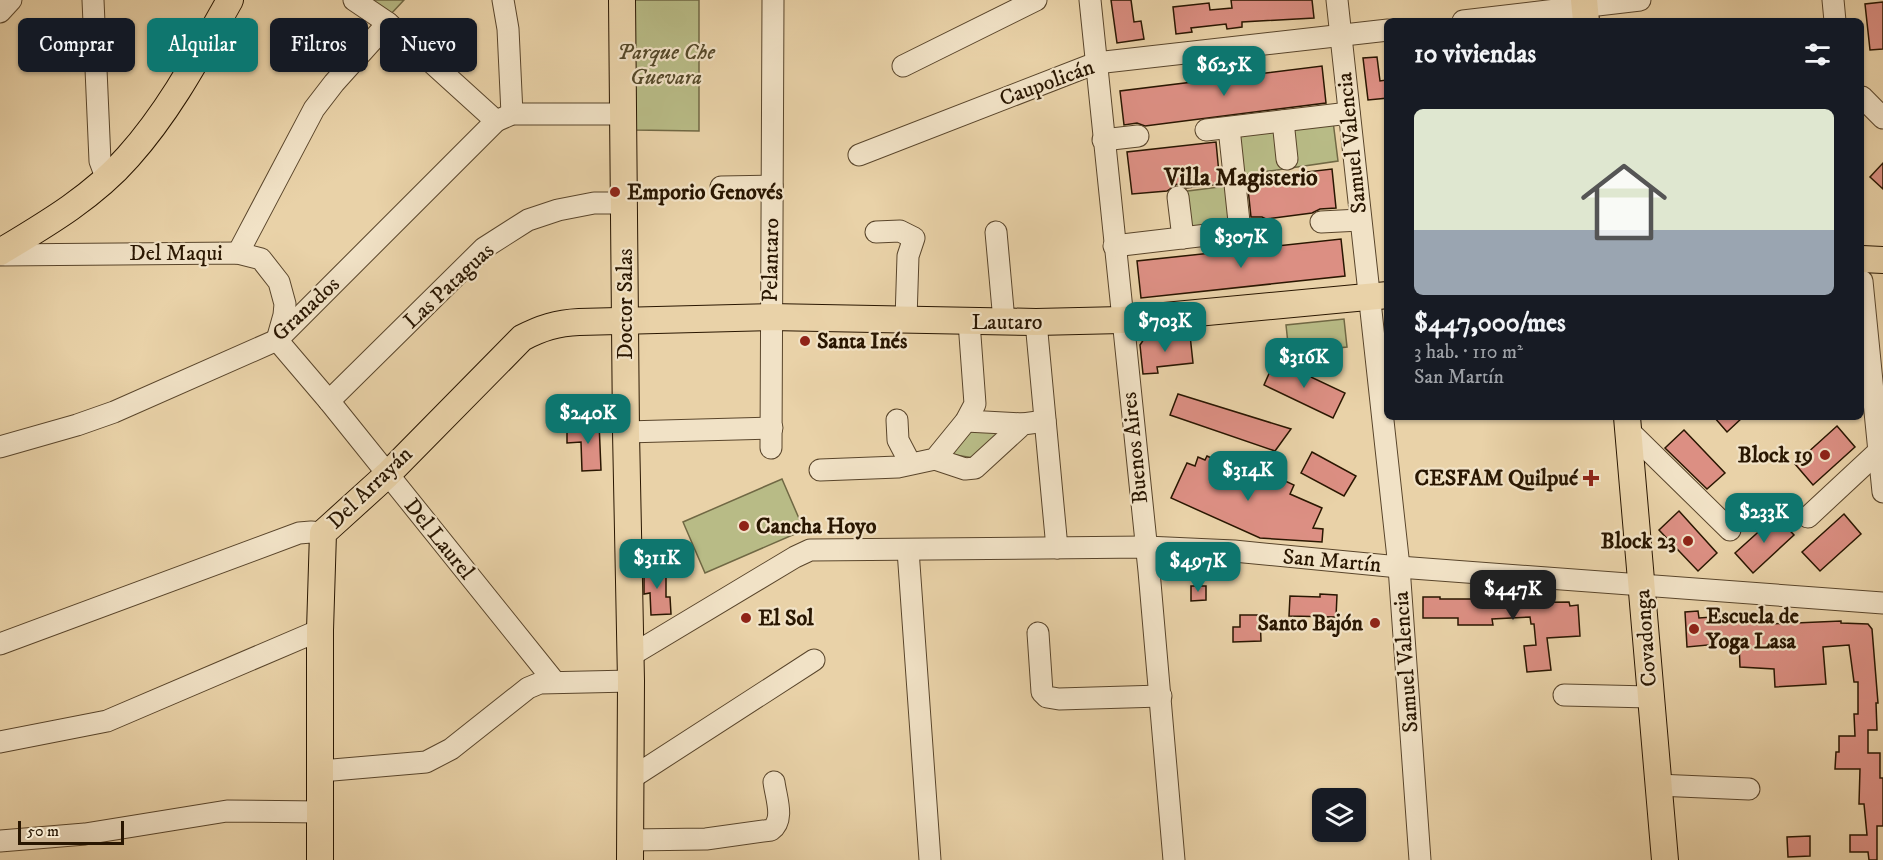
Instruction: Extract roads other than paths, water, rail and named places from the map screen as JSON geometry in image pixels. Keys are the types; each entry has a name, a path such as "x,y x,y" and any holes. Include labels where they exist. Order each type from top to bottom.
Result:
{"main road":[{"path":"0,253 78,202 127,158 155,124 184,82 230,0"},
{"name":"Doctor Salas","path":"622,0 625,114 630,850"},
{"path":"1864,259 1883,260"},
{"name":"Lautaro","path":"625,321 770,317 969,322 1122,320 1378,296"},
{"name":"Del Arrayán","path":"320,860 320,630 323,533 387,474 522,338 556,323 625,321"},
{"name":"Covadonga","path":"1627,424 1665,860"}],"street":[{"path":"0,12 11,0"},
{"path":"93,0 100,161 106,177"},
{"path":"354,0 381,18"},
{"path":"504,0 508,29 504,117"},
{"name":"Pelantaro","path":"626,432 771,438 772,0"},
{"path":"903,66 1036,0"},
{"name":"Buenos Aires","path":"1090,0 1161,696 1174,860"},
{"name":"Samuel Valencia","path":"1337,0 1360,220 1378,296 1384,373"},
{"path":"1494,18 1585,9 1640,0"},
{"path":"1833,0 1835,18"},
{"name":"Caupolicán","path":"859,155 1096,63 1384,30"},
{"path":"238,253 314,109 380,32"},
{"path":"448,72 504,117 625,114"},
{"path":"1864,99 1883,118"},
{"path":"1206,130 1349,113"},
{"name":"Granados","path":"0,447 99,418 277,340 504,117"},
{"path":"1283,121 1287,159"},
{"path":"1114,246 1249,230 1229,128"},
{"path":"1103,140 1138,136"},
{"path":"721,188 772,186"},
{"path":"1178,197 1183,238"},
{"name":"Las Pataguas","path":"329,401 484,249 528,220 558,210 594,203 625,203"},
{"path":"1321,222 1360,220"},
{"path":"876,232 900,231 914,238 908,256 906,319"},
{"path":"996,232 1004,321"},
{"name":"Del Maqui","path":"0,253 238,253 261,259 279,282 285,304 277,340"},
{"path":"1864,301 1883,492"},
{"path":"935,459 966,421 975,404 969,322"},
{"path":"1036,322 1057,548"},
{"name":"Del Laurel","path":"277,340 329,401 554,681"},
{"path":"897,420 898,440 910,463"},
{"name":"Samuel Valencia","path":"1388,420 1420,860"},
{"path":"966,421 1023,424 1045,422"},
{"path":"820,470 898,466 935,459 965,469 975,468 1023,424"},
{"path":"1627,424 1730,530"},
{"path":"1808,517 1879,451"},
{"path":"0,644 299,533 323,533"},
{"name":"San Martín","path":"630,669 795,557 810,550 1146,547 1234,551 1399,567 1883,603"},
{"path":"908,550 930,860"},
{"path":"0,742 107,721 320,630"},
{"path":"1038,633 1042,692 1047,697 1059,699 1161,696"},
{"path":"630,779 814,660"},
{"path":"321,771 426,762 451,749 528,688 540,683 630,669"},
{"path":"1564,695 1650,697"},
{"path":"630,850 771,830 777,826 779,818 774,782"},
{"path":"1657,785 1749,789"},
{"path":"0,841 85,834 227,811 321,812"}],"place":[{"name":"Emporio Genovés","path":"615,192"},
{"name":"Santa Inés","path":"805,341"},
{"name":"Block 19","path":"1825,455"},
{"name":"CESFAM Quilpué","path":"1591,478"},
{"name":"Cancha Hoyo","path":"744,526"},
{"name":"Block 23","path":"1688,541"},
{"name":"El Sol","path":"746,618"},
{"name":"Santo Bajón","path":"1375,623"},
{"name":"Escuela de Yoga Lasa","path":"1694,629"}],"district":[{"name":"Villa Magisterio","path":"1241,178"}],"park label":[{"name":"Parque Che Guevara","path":"666,64"}]}
